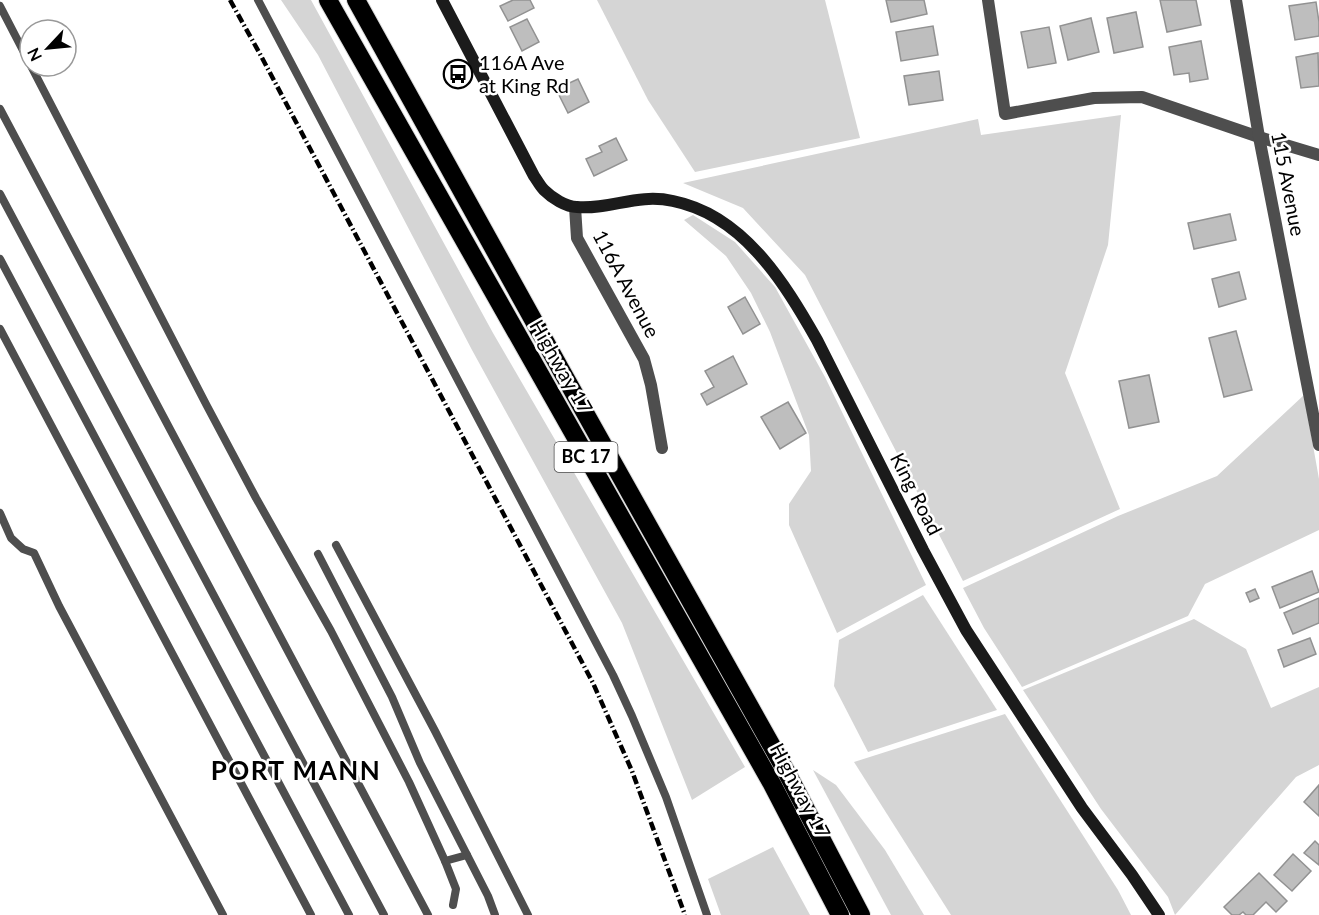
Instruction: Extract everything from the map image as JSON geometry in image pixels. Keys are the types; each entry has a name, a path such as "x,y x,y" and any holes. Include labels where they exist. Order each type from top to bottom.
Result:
{"highway":[{"name":"Highway 17","path":"328,0 772,784 840,915"},
{"name":"Highway 17","path":"356,0 566,381 781,763 861,915"}],"street":[{"path":"442,0 534,176 545,191 559,201 575,207"},
{"path":"988,0 1005,114 1094,98 1143,97 1319,155"},
{"name":"115 Avenue","path":"1236,0 1259,137 1319,445"},
{"name":"King Road","path":"575,207 650,198 674,201 704,211 726,224 741,235 768,264 817,340 917,540 966,630 1082,808 1159,915"},
{"name":"116A Avenue","path":"575,207 577,238 644,359 662,448"}],"lane":[{"path":"258,0 613,675 666,797 707,915"},
{"path":"0,6 18,40"},
{"path":"38,78 250,488 331,631 409,782 456,889 453,905"},
{"path":"0,109 428,915"},
{"path":"0,194 384,915"},
{"path":"0,259 349,915"},
{"path":"0,329 311,915"},
{"path":"0,513 11,538 23,549 34,553 59,606 223,915"},
{"path":"336,545 435,731 528,915"},
{"path":"318,554 392,697 420,763 488,896 495,915"},
{"path":"445,861 467,855"}],"shaded area":[{"path":"281,0 311,0 493,333 745,767 692,800 622,623 472,350 318,55"},
{"path":"597,0 825,0 860,138 695,172 648,100"},
{"path":"1121,115 1108,245 1065,373 1120,509 963,581 805,275 743,208 683,183 978,119 981,135"},
{"path":"693,215 735,242 775,287 825,377 926,585 837,633 789,525 789,504 811,471 809,435 770,332 751,293 726,256 684,220"},
{"path":"1304,395 1319,479 1319,530 1205,584 1188,616 1022,687 984,628 963,588 1118,516 1217,476"},
{"path":"923,595 997,710 868,752 834,686 839,640"},
{"path":"1194,619 1246,649 1271,708 1319,687 1319,765 1296,777 1175,915 1168,897 1101,809 1023,690"},
{"path":"1005,714 1118,890 1131,915 951,915 854,762"},
{"path":"813,770 836,785 885,850 924,915 891,915"},
{"path":"773,847 810,915 721,915 708,879"}],"building":[{"path":"513,0 530,0 534,8 508,21 500,6"},
{"path":"886,0 924,0 927,14 891,22"},
{"path":"1160,0 1196,0 1201,25 1167,32"},
{"path":"1316,2 1319,36 1295,40 1289,6"},
{"path":"1136,12 1143,47 1114,53 1107,18"},
{"path":"1091,18 1099,52 1068,60 1060,26"},
{"path":"527,19 539,42 522,51 510,27"},
{"path":"933,26 938,55 901,61 896,32"},
{"path":"1049,27 1056,63 1028,68 1021,32"},
{"path":"1201,41 1208,79 1190,82 1189,73 1174,75 1169,47"},
{"path":"1318,53 1319,86 1301,88 1296,57"},
{"path":"939,71 943,100 909,105 904,76"},
{"path":"578,79 589,102 568,113 556,89"},
{"path":"616,138 627,160 594,176 586,159 602,152 599,146"},
{"path":"1230,214 1236,240 1194,249 1188,223"},
{"path":"1239,272 1246,299 1219,307 1212,279"},
{"path":"745,297 760,324 743,334 728,307"},
{"path":"1236,331 1252,390 1224,397 1209,338"},
{"path":"733,356 747,384 707,405 701,394 714,387 705,371"},
{"path":"1149,375 1159,422 1129,428 1119,381"},
{"path":"788,402 806,433 780,449 761,417"},
{"path":"1312,571 1319,592 1280,608 1272,587"},
{"path":"1255,589 1259,598 1250,602 1246,593"},
{"path":"1319,598 1319,623 1293,634 1284,613"},
{"path":"1310,638 1316,654 1284,667 1278,650"},
{"path":"1319,785 1319,816 1304,802"},
{"path":"1315,841 1319,845 1319,865 1304,853"},
{"path":"1293,854 1311,871 1292,891 1274,875"},
{"path":"1259,873 1287,901 1276,912 1266,902 1253,915 1246,915 1243,912 1239,915 1232,915 1224,907"}],"railway":[{"path":"230,0 593,683 632,771 685,915"}],"place":[{"name":"116A Ave at King Rd","path":"458,74"}],"district":[{"name":"PORT MANN","path":"296,771"}]}
